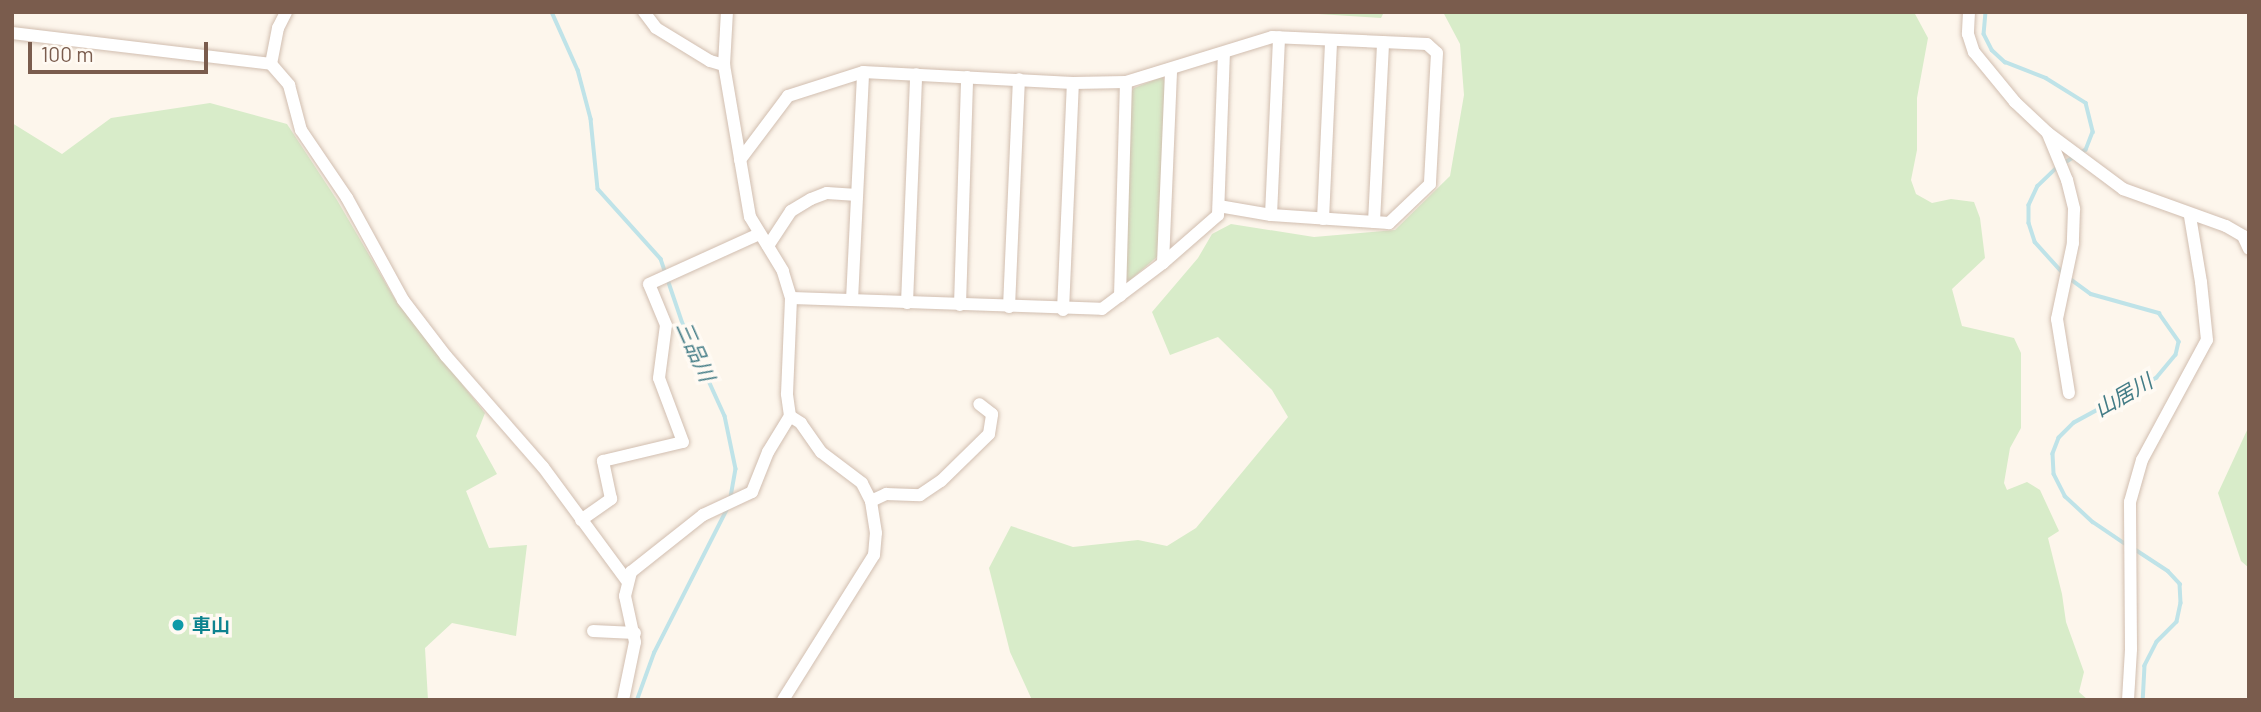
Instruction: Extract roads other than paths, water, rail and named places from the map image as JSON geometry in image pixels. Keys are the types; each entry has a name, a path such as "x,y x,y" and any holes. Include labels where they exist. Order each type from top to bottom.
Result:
{"street":[{"path":"271,64 278,28 286,12"},
{"path":"643,12 656,28 710,61 724,65"},
{"path":"623,700 635,633 625,596 631,572 703,514 752,492 768,452 790,416 787,394 791,298 783,271 750,217 724,65 727,12"},
{"path":"1969,12 1968,34 1974,51 2015,102 2048,133 2123,189 2190,216 2226,226 2243,236 2249,248"},
{"path":"12,33 271,64 289,85 301,130 347,198 403,300 446,356 543,467 627,581"},
{"path":"740,160 789,96 863,72 1073,83 1126,82 1279,37 1427,44 1437,53 1430,184 1389,223 1272,215 1219,206"},
{"path":"1272,215 1279,37"},
{"path":"1323,219 1331,40"},
{"path":"1374,222 1383,42"},
{"path":"791,298 1063,310 1102,309 1163,263 1218,215 1224,52"},
{"path":"1163,263 1171,69"},
{"path":"852,300 863,72"},
{"path":"907,303 916,74"},
{"path":"960,304 967,77"},
{"path":"1009,307 1019,79"},
{"path":"1120,296 1126,82"},
{"path":"1063,310 1073,83"},
{"path":"2048,133 2067,180 2074,209 2073,243 2057,320 2069,393"},
{"path":"768,246 791,211 811,199 827,193 857,195"},
{"path":"2128,700 2131,649 2130,502 2135,477 2207,340 2202,282 2190,216"},
{"path":"581,520 611,499 603,461 683,443 659,378 666,326 649,284 759,234"},
{"path":"871,500 886,494 920,495 933,488 989,434 992,414 979,404"},
{"path":"783,700 874,555 876,533 871,500 862,483 821,452 801,423 790,416"},
{"path":"593,631 635,633"}],"waterway":[{"name":"三品川","path":"552,12 578,70 591,119 598,189 661,259 683,324 725,416 736,469 731,498"},
{"name":"山居川","path":"1986,12 1984,34 1992,50 2005,62 2046,78 2086,103 2093,132 2086,150 2065,163"},
{"name":"山居川","path":"2058,167 2038,186 2029,205 2029,223 2035,242 2063,273"},
{"name":"山居川","path":"2069,278 2091,294 2159,313 2179,342 2176,355 2157,378 2074,423 2059,438 2053,454 2054,474 2065,496 2093,522 2126,544"},
{"name":"三品川","path":"637,700 654,653 727,509"},
{"name":"山居川","path":"2133,548 2168,571 2180,584 2181,603 2177,622 2157,642 2145,666 2143,700"}],"place":[{"name":"車山","path":"178,625"}]}
